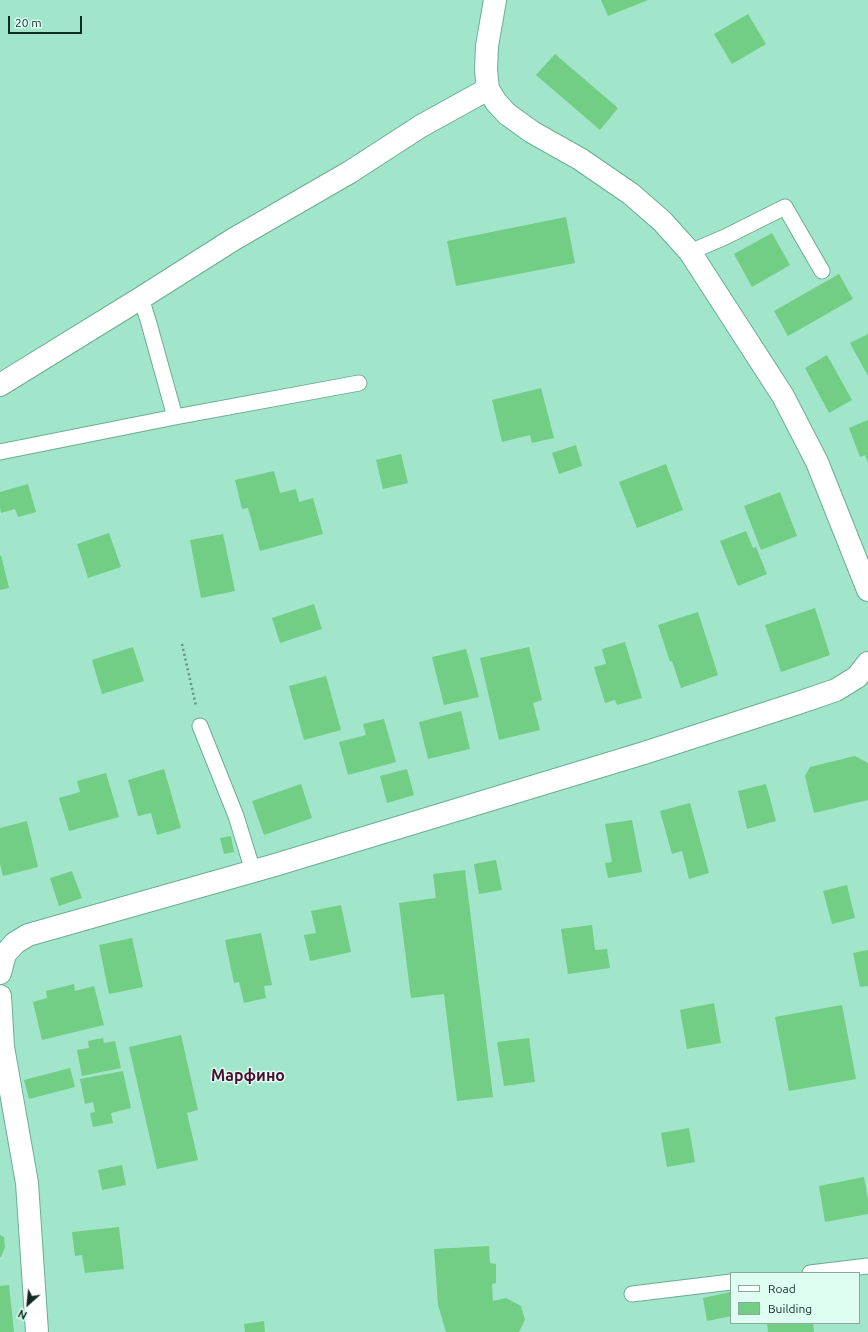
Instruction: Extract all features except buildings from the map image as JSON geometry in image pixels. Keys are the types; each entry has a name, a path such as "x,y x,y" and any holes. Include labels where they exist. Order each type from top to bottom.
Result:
{"street":[{"path":"496,0 487,46 486,70 488,89 496,102 507,114 532,132 580,159 631,194 662,221 690,252 783,396 817,462 868,590"},
{"path":"0,385 234,239 350,172 421,126 488,89"},
{"path":"2,960 15,943 28,935 253,871 644,753 836,690 857,677 868,663"},
{"path":"0,996 3,1046 27,1183 37,1332"}],"lane":[{"path":"690,252 725,237 785,207 822,271"},
{"path":"141,298 175,417"},
{"path":"0,452 175,417 359,383"},
{"path":"200,726 236,816 253,871"},
{"path":"818,1272 868,1266"},
{"path":"632,1294 730,1282"}],"path":[{"path":"182,644 200,726"}],"district":[{"name":"Марфино","path":"248,1076"}]}
